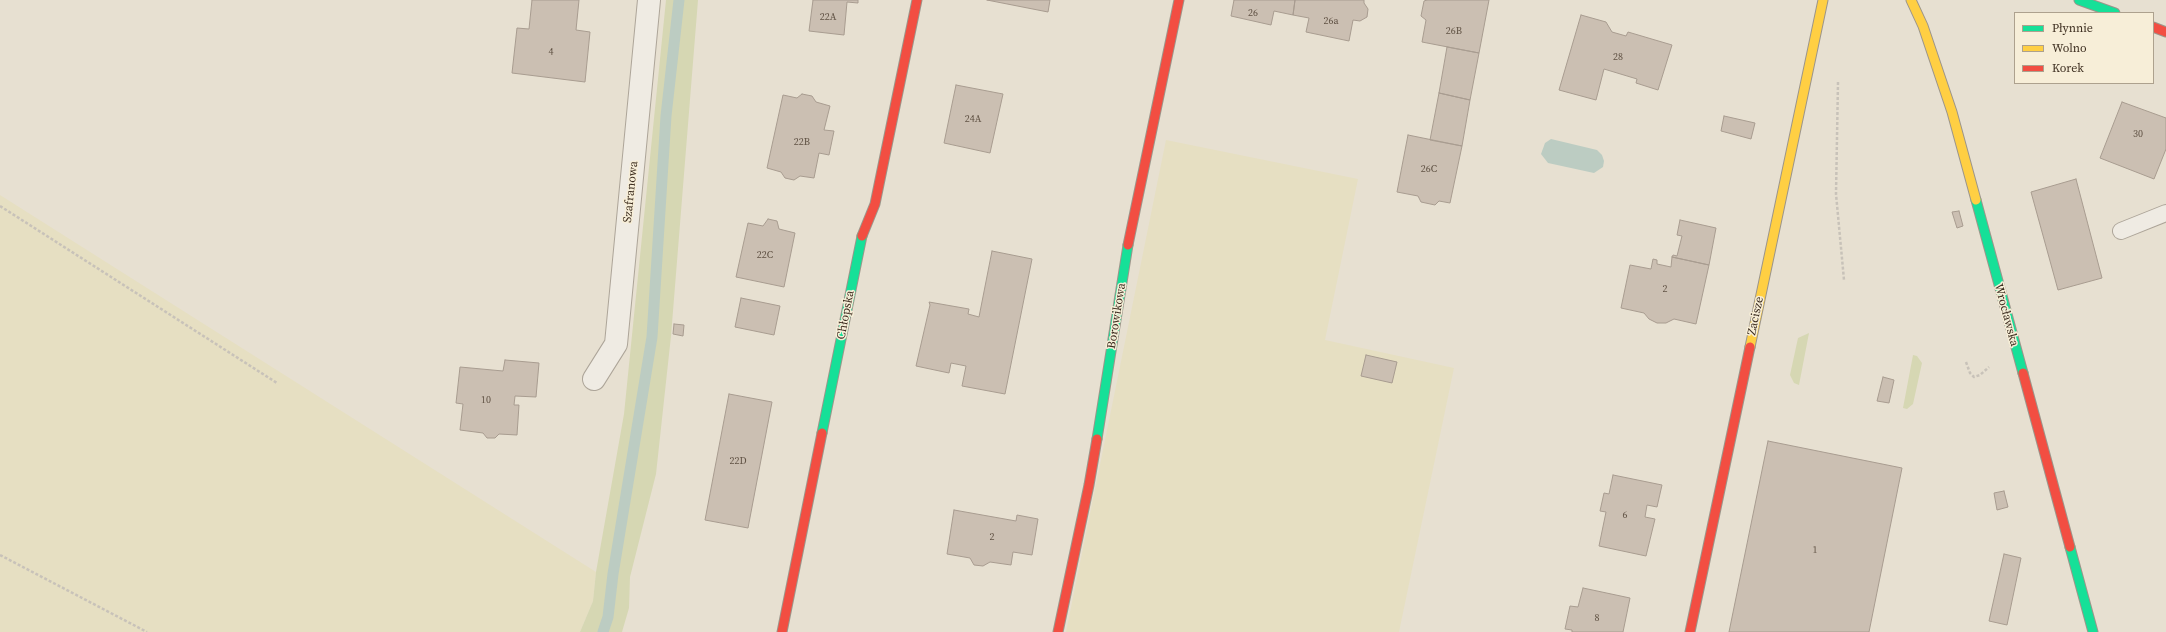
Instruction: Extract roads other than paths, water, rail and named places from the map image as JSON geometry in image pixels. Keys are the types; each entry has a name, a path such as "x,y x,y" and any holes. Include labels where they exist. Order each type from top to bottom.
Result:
{"street":[{"name":"Szafranowa","path":"594,379 616,344 649,0"},
{"name":"Chłopska","path":"782,632 863,229 875,204 917,0"},
{"name":"Borowikowa","path":"1058,632 1089,485 1132,222 1179,0"},
{"name":"Zacisze","path":"1690,632 1823,0"},
{"name":"Wrocławska","path":"1911,0 1926,33 1952,112 2093,632"},
{"path":"2079,0 2112,12"},
{"path":"2154,27 2166,32"}],"lane":[{"path":"2121,231 2166,212"}],"waterway":[{"path":"603,632 608,617 613,574 652,337 666,116 679,0"}]}
